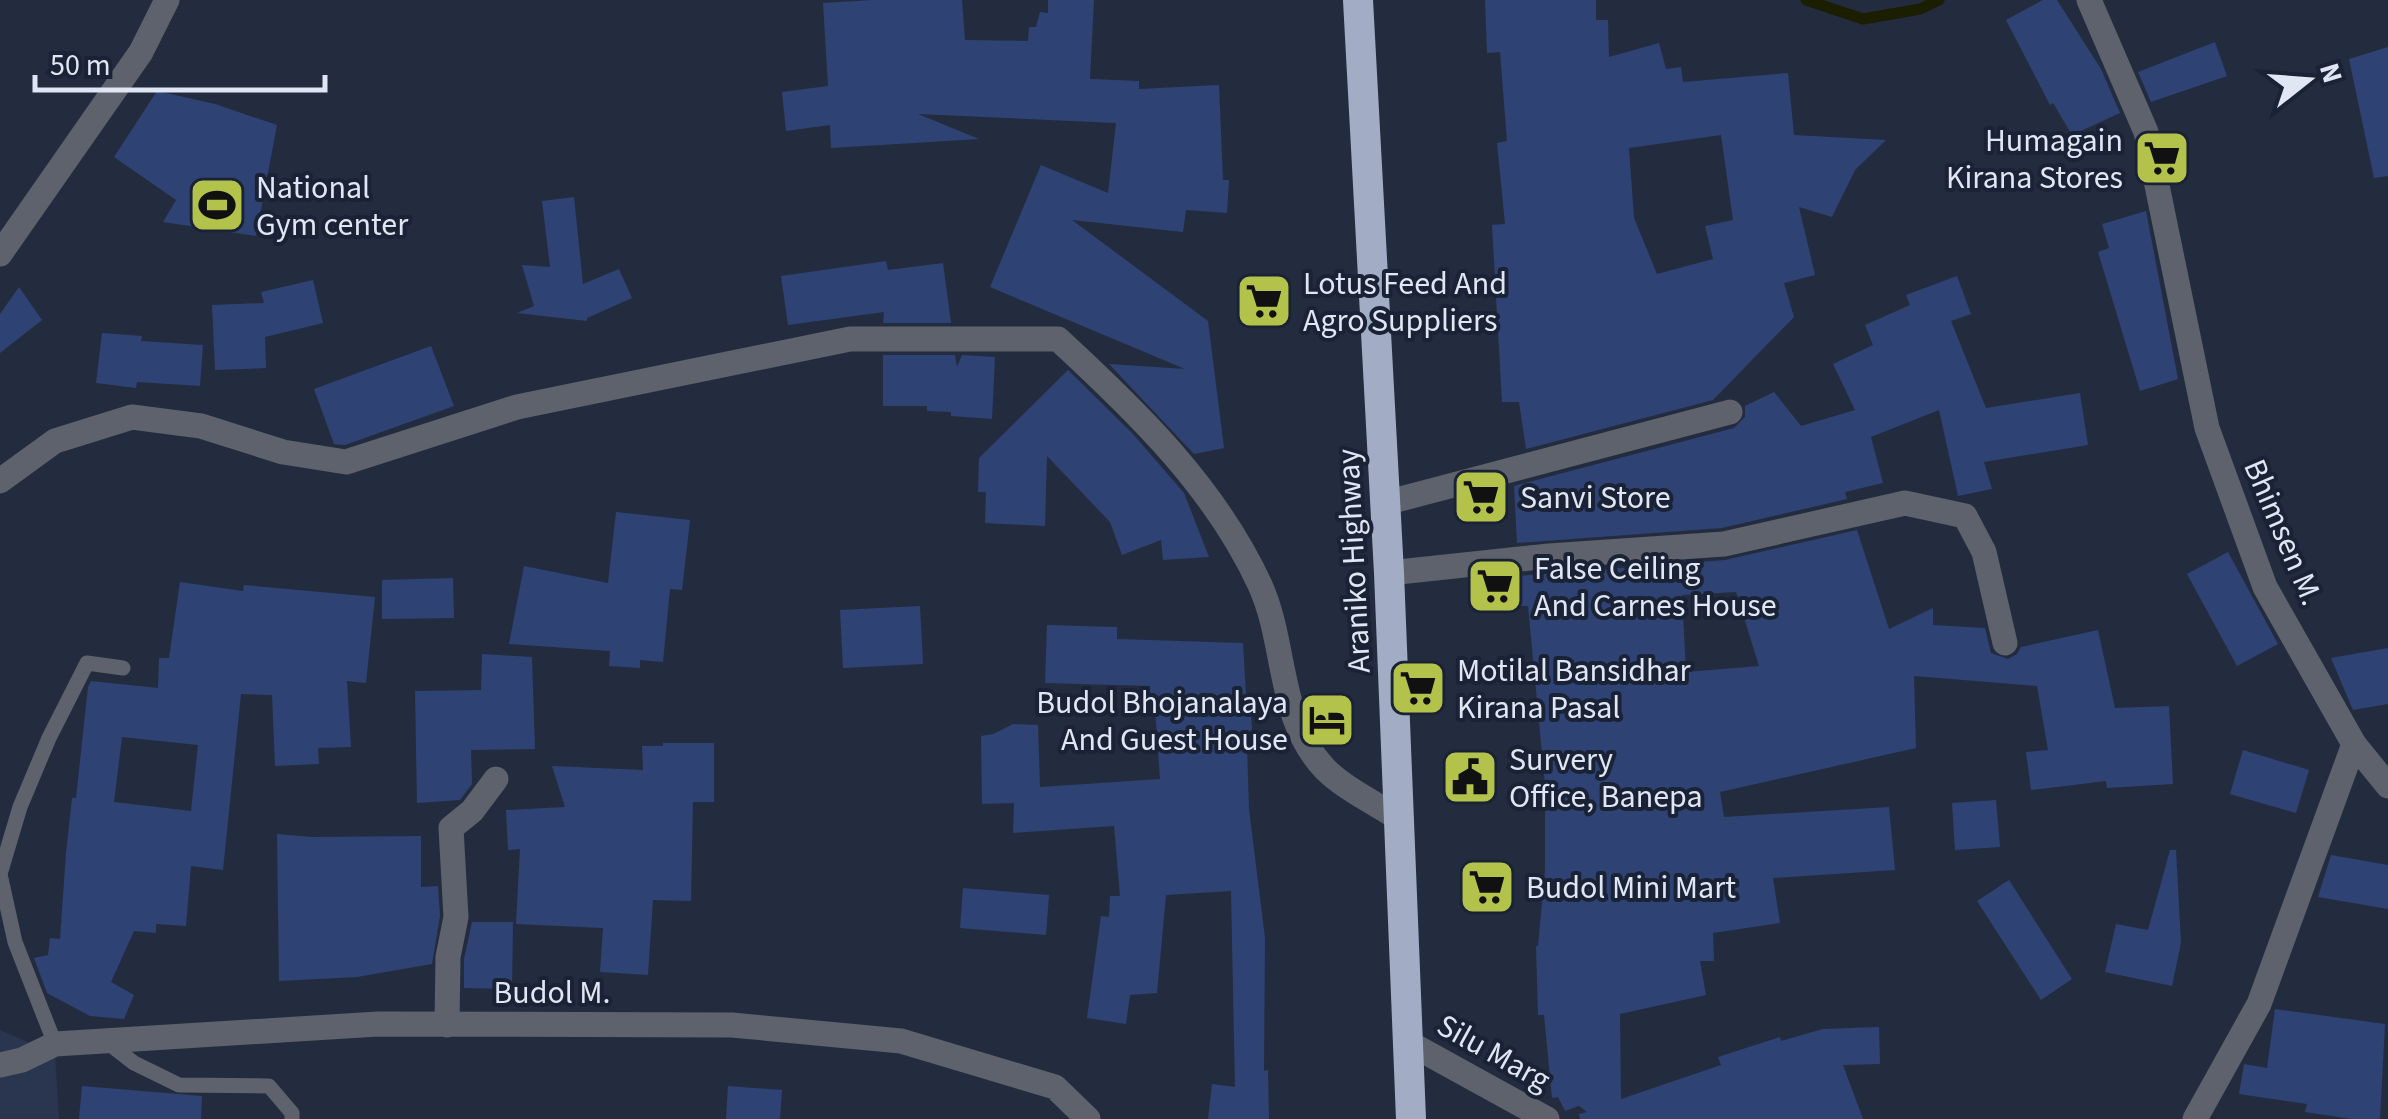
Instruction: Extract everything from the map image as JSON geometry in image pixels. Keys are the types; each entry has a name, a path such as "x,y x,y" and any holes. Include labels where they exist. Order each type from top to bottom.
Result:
{"highway":[{"name":"Araniko Highway","path":"1358,0 1390,573 1410,1119"}],"street":[{"path":"0,254 141,52 167,0"},
{"name":"Bhimsen M.","path":"2089,0 2146,132 2207,428 2266,587 2354,744 2388,786"},
{"path":"0,481 56,441 132,417 201,426 283,452 346,462 517,407 850,340 1058,340 1123,398 1214,502 1261,587 1298,733 1326,770 1401,820"},
{"path":"1386,503 1730,412"},
{"path":"1390,573 1549,556 1724,544 1905,503 1964,516 1984,552 2005,643"},
{"path":"2195,1119 2259,1004 2354,744"},
{"path":"447,1025 448,957 456,917 451,828 472,811 496,779"},
{"name":"Budol M.","path":"0,1065 22,1060 55,1044 378,1024 732,1025 901,1041 1054,1086 1088,1119"},
{"name":"Silu Marg","path":"1409,1043 1547,1119"}],"lane":[{"path":"55,1044 15,942 0,874 20,806 87,663 123,668"},
{"path":"106,1041 134,1063 179,1085 269,1086 292,1113 292,1119"}],"shaded area":[{"path":"0,1030 55,1054 59,1119 0,1119"}],"building":[{"path":"962,0 965,40 1028,41 1029,27 1036,27 1040,12 1048,13 1048,0 1094,0 1090,79 1139,81 1139,89 1219,85 1223,180 1229,180 1227,213 1186,210 1183,232 1072,220 1208,321 1224,448 1194,454 1109,364 1185,369 990,287 1041,165 1108,193 1116,123 918,114 979,139 831,148 830,125 786,131 782,92 828,86 823,3"},
{"path":"1485,0 1596,0 1596,20 1608,20 1609,57 1659,43 1666,69 1681,67 1683,82 1788,73 1794,135 1886,140 1855,170 1832,217 1799,207 1815,275 1784,283 1794,317 1713,400 1526,449 1519,402 1502,402 1492,225 1505,224 1497,143 1507,141 1500,52 1487,53","holes":["1721,135 1733,220 1705,226 1713,259 1657,274 1634,218 1629,148"]},
{"path":"2043,0 2057,0 2101,69 2120,113 2072,135 2053,103 2050,105 2006,20"},
{"path":"2215,42 2227,76 2151,102 2138,72"},
{"path":"2388,47 2388,176 2374,178 2349,59"},
{"path":"157,91 215,104 277,125 256,236 163,222 176,200 114,157"},
{"path":"574,197 583,284 619,269 632,298 587,321 517,313 534,306 522,265 550,267 542,201"},
{"path":"2146,211 2178,379 2140,391 2098,252 2109,248 2102,224"},
{"path":"886,261 888,270 943,263 951,323 883,323 884,312 788,325 781,276"},
{"path":"1957,276 1971,314 1951,321 1986,408 2080,393 2088,445 1984,462 1992,489 1958,496 1939,410 1871,437 1883,483 1845,492 1847,499 1722,528 1517,543 1514,486 1734,428 1745,417 1745,406 1774,392 1801,426 1855,410 1833,364 1873,345 1865,325 1910,305 1906,295"},
{"path":"313,280 323,323 265,337 266,368 215,370 212,305 264,303 261,292"},
{"path":"19,287 42,320 0,353 0,314"},
{"path":"102,333 142,336 141,341 203,345 200,386 137,382 136,388 96,383"},
{"path":"431,346 454,406 345,445 334,444 314,389"},
{"path":"883,355 955,355 957,367 962,355 995,357 992,419 951,416 951,412 927,411 927,406 883,406"},
{"path":"1068,370 1133,434 1184,493 1209,557 1163,560 1161,540 1122,555 1110,522 1047,456 1045,526 985,523 986,492 978,492 979,458"},
{"path":"616,512 690,520 682,590 670,589 663,662 640,660 640,668 609,666 610,651 509,644 524,566 608,583"},
{"path":"1857,530 1889,629 1933,608 1933,625 1985,628 1991,653 2008,659 2021,647 2098,630 2115,708 2169,706 2173,784 2107,788 2106,781 2031,790 2026,752 2048,750 2037,686 1914,676 1916,748 1720,792 1724,817 1889,807 1895,870 1773,878 1780,923 1713,933 1714,961 1700,961 1706,995 1620,1014 1621,1099 1721,1065 1718,1057 1780,1037 1781,1041 1823,1029 1879,1027 1880,1064 1843,1065 1863,1119 1580,1119 1579,1114 1587,1112 1579,1106 1565,1111 1558,1097 1552,1098 1544,1015 1538,1015 1536,946 1545,870 1545,785 1528,606 1521,606 1519,576 1725,560","holes":["1736,592 1759,666 1686,672 1682,595"]},
{"path":"2228,552 2278,644 2237,666 2187,574"},
{"path":"453,578 454,618 382,619 382,580"},
{"path":"180,582 243,591 244,585 375,597 366,683 347,681 351,747 318,748 319,764 275,766 272,695 241,694 223,870 191,866 186,926 156,924 156,933 134,931 111,982 134,995 124,1019 90,1016 47,993 34,958 48,955 50,938 60,939 72,798 76,798 88,687 91,681 158,688 159,658 169,658","holes":["122,737 198,745 191,811 114,802"]},
{"path":"920,606 923,664 843,668 840,610"},
{"path":"1047,625 1117,627 1117,639 1243,643 1253,745 1247,746 1249,809 1265,938 1264,1071 1268,1070 1269,1119 1208,1119 1212,1084 1235,1087 1231,891 1166,895 1157,993 1130,995 1126,1024 1087,1018 1101,916 1109,917 1110,896 1120,896 1114,826 1013,833 1014,803 982,804 981,736 1013,724 1038,725 1040,787 1160,779 1154,693 1149,693 1150,686 1045,683"},
{"path":"2388,648 2388,704 2353,710 2331,658"},
{"path":"482,654 532,657 535,749 471,750 472,784 460,800 417,803 415,691 481,690"},
{"path":"714,743 714,802 693,802 691,901 653,900 648,975 600,972 603,928 516,924 520,849 508,850 506,810 565,807 552,766 643,770 642,746"},
{"path":"2243,750 2309,770 2296,813 2230,794"},
{"path":"1996,800 2000,847 1955,850 1952,803"},
{"path":"277,834 421,836 421,887 438,886 440,916 432,964 357,977 279,981"},
{"path":"2170,850 2176,850 2181,943 2172,986 2105,972 2116,924 2148,930"},
{"path":"2331,855 2388,865 2388,909 2318,897"},
{"path":"2009,880 2072,979 2041,1000 1977,901"},
{"path":"963,888 1049,895 1046,935 960,928"},
{"path":"472,922 513,922 512,989 464,988 464,959"},
{"path":"2275,1009 2385,1024 2380,1119 2305,1112 2307,1104 2239,1094 2244,1064 2267,1068"},
{"path":"82,1086 202,1096 201,1119 79,1119"},
{"path":"728,1086 782,1090 780,1119 726,1119"}],"waterway":[{"path":"1806,0 1863,19 1920,9 1939,0"}],"place":[{"name":"Humagain Kirana Stores","path":"2162,158"},
{"name":"National Gym center","path":"217,205"},
{"name":"Lotus Feed And Agro Suppliers","path":"1264,301"},
{"name":"Sanvi Store","path":"1481,497"},
{"name":"False Ceiling And Carnes House","path":"1495,586"},
{"name":"Motilal Bansidhar Kirana Pasal","path":"1418,688"},
{"name":"Budol Bhojanalaya And Guest House","path":"1327,720"},
{"name":"Survery Office, Banepa","path":"1470,777"},
{"name":"Budol Mini Mart","path":"1487,887"}]}
